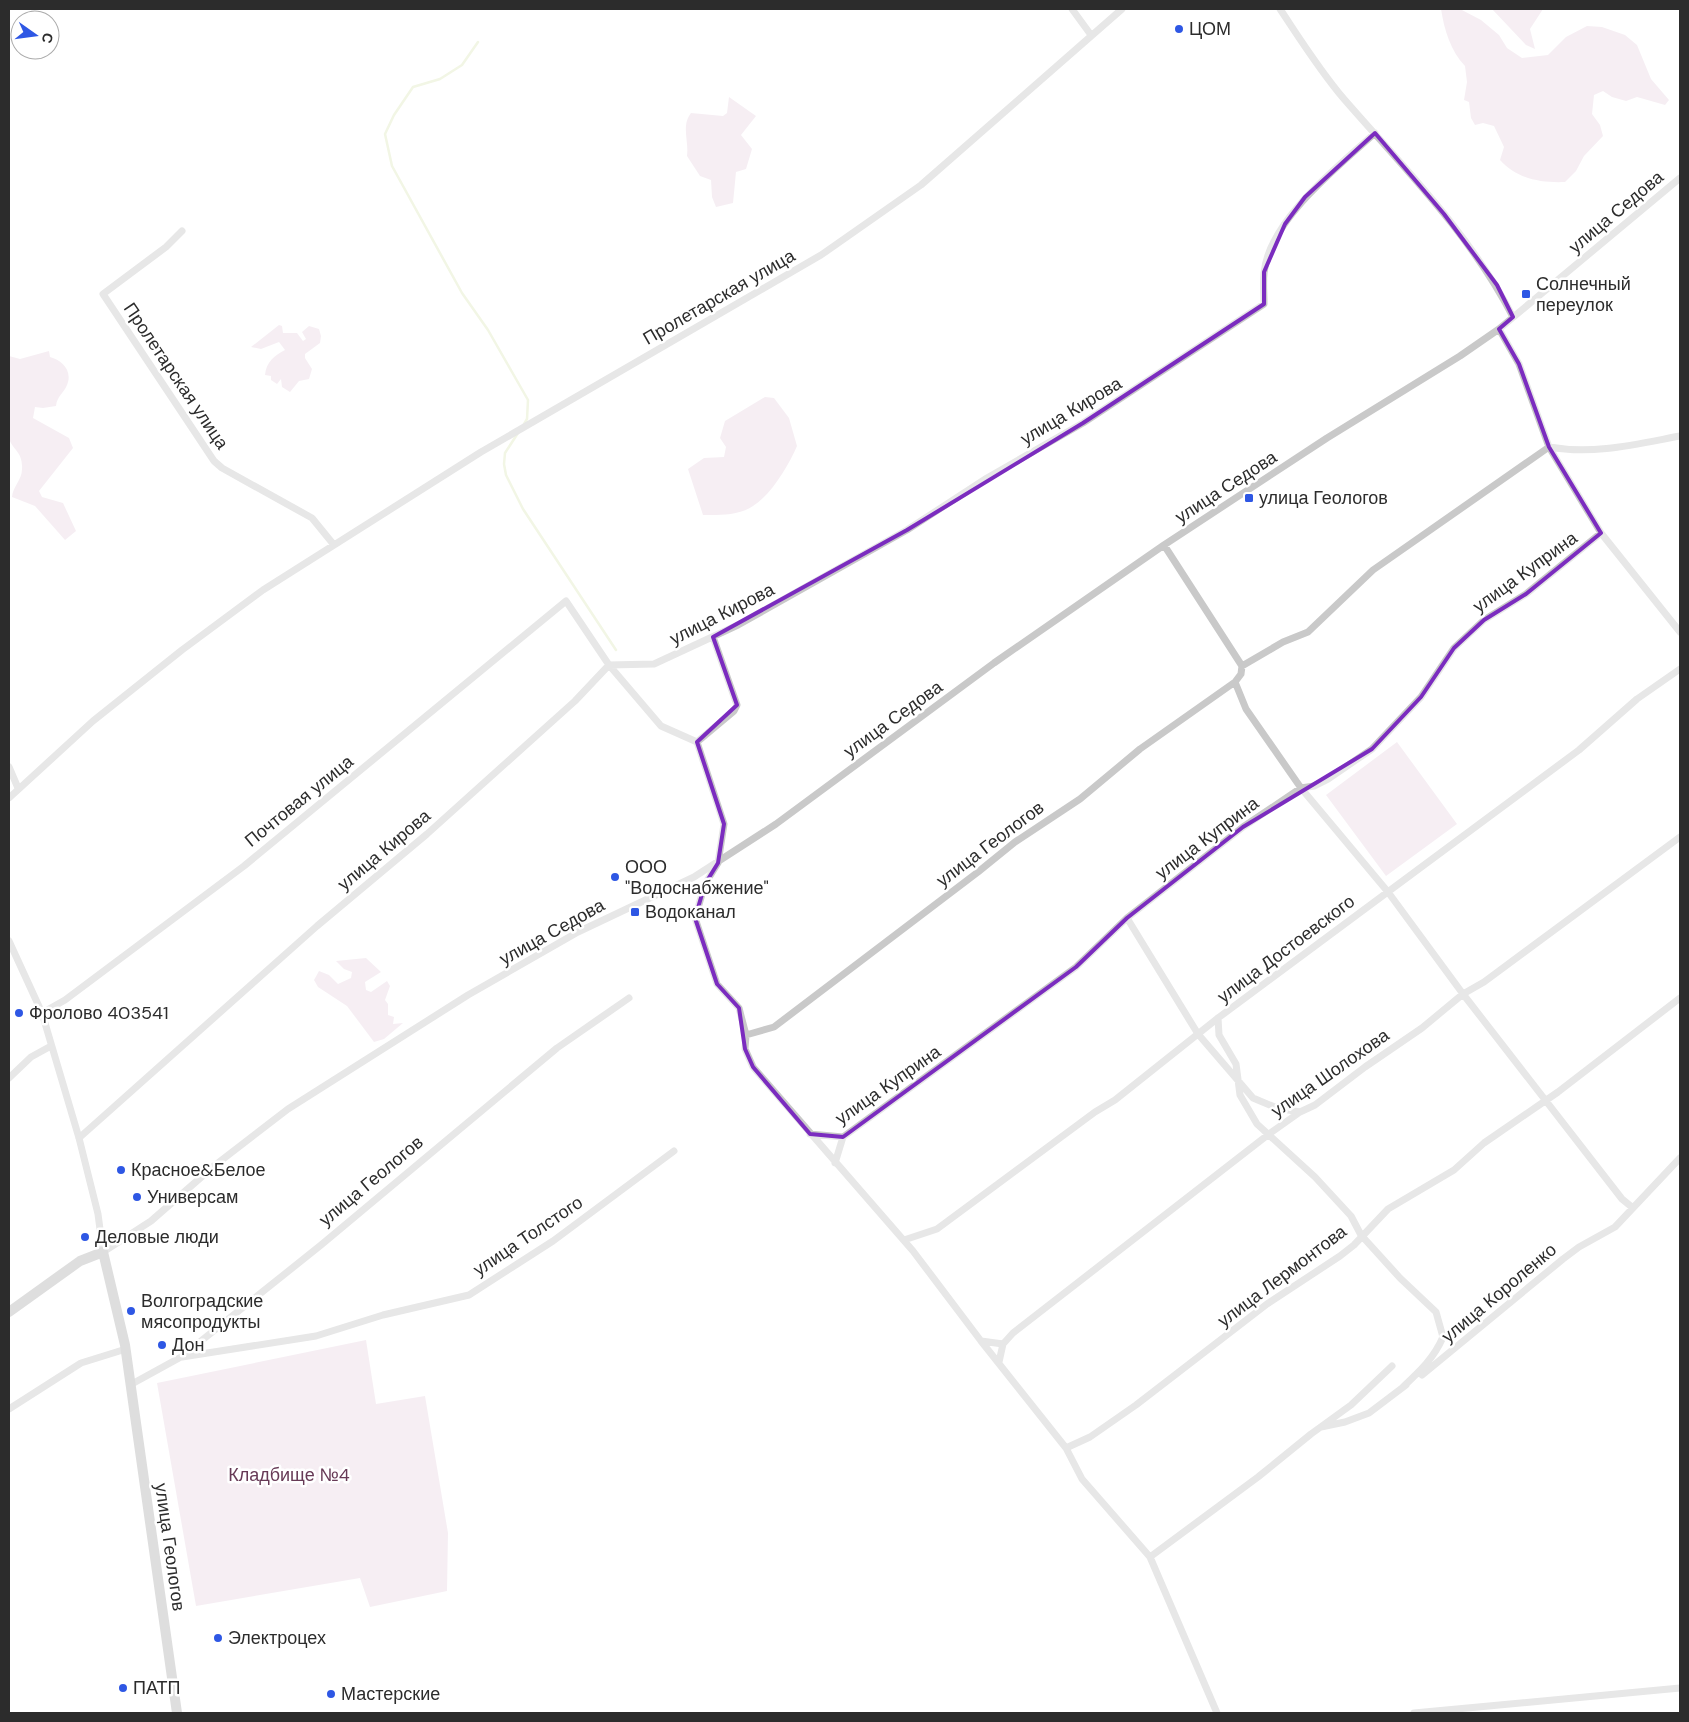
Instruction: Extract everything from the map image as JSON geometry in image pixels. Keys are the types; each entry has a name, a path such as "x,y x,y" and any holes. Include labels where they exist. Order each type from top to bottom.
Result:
{"street":[{"path":"1072,9 1091,35"},
{"name":"Пролетарская улица","path":"9,798 93,721 182,650 263,590 481,452 822,255 921,185 1122,9"},
{"path":"1280,9 1343,97 1444,214 1497,285 1513,317"},
{"name":"улица Кирова","path":"79,1138 317,926 427,834 575,701 609,665 654,664 713,638 907,530 987,478 1084,423 1264,304 1266,265 1269,252 1285,224 1305,197 1375,133"},
{"name":"улица Седова","path":"104,1252 151,1221 214,1166 288,1109 468,995 578,932 694,877 776,824 994,663 1164,545 1499,329 1680,178"},
{"name":"Пролетарская улица","path":"182,231 166,247 102,294 214,461 222,468 312,518 334,545"},
{"path":"1499,329 1519,364 1549,447 1602,533 1680,632"},
{"path":"1242,666 1283,642 1308,632 1373,570 1549,447 1569,451 1601,450 1680,436"},
{"name":"улица Куприна","path":"810,1134 842,1137 1076,967 1127,918 1243,827 1300,788 1314,786 1328,779 1372,748 1421,697 1454,648 1484,620 1526,594 1602,533"},
{"path":"1164,545 1242,666 1241,674 1235,682 1246,709 1300,788 1388,892 1544,1100 1622,1199 1633,1208"},
{"name":"Почтовая улица","path":"42,1013 71,995 244,866 566,601 609,665"},
{"path":"697,742 734,711 737,705 713,638"},
{"path":"609,665 661,726 697,742 724,824 718,863 705,884 696,918 717,984 739,1008 746,1035 745,1049 753,1067 904,1240 1066,1448 1082,1479 1150,1557 1217,1713"},
{"name":"улица Достоевского","path":"904,1240 937,1229 951,1220 1095,1112 1116,1100 1218,1018 1580,750 1638,699 1680,669"},
{"name":"улица Геологов","path":"746,1035 774,1027 1014,842 1080,799 1140,748 1235,682"},
{"path":"9,767 18,788"},
{"name":"улица Шолохова","path":"1003,1344 1020,1328 1268,1134 1300,1112 1315,1105 1422,1028 1463,994 1484,982 1680,837"},
{"path":"694,877 702,877 705,884"},
{"path":"1127,918 1198,1034 1236,1080 1253,1098 1277,1108 1300,1112"},
{"path":"9,940 42,1013 79,1138 98,1214 104,1252 80,1261 9,1312"},
{"name":"улица Геологов","path":"130,1384 181,1357 321,1245 542,1060 629,998"},
{"name":"улица Лермонтова","path":"1066,1448 1090,1437 1136,1405 1267,1304 1340,1256 1354,1245 1388,1209 1454,1170 1484,1143 1558,1092 1680,998"},
{"path":"1218,1018 1219,1036 1236,1064 1236,1080 1240,1095 1257,1124 1321,1184 1351,1216 1362,1235 1400,1278 1436,1312 1443,1338 1437,1352 1403,1387"},
{"path":"9,1078 31,1057 51,1046"},
{"path":"835,1163 842,1137"},
{"name":"улица Толстого","path":"181,1357 316,1336 383,1315 469,1295 553,1241 674,1151"},
{"name":"улица Короленко","path":"1321,1427 1345,1422 1369,1413 1445,1357 1569,1255 1615,1227 1680,1158"},
{"name":"улица Геологов","path":"104,1252 126,1350 177,1713"},
{"path":"981,1340 1003,1344 999,1362"},
{"path":"9,1408 81,1363 126,1350"},
{"name":"улица Короленко","path":"1150,1557 1258,1478 1321,1427 1352,1406 1392,1366"},
{"path":"1414,1713 1680,1688"}],"highlighted area":[{"path":"1375,133 1444,214 1497,285 1513,317 1499,329 1519,364 1549,447 1601,533 1526,594 1484,620 1454,648 1421,697 1372,749 1243,827 1127,918 1076,967 843,1137 810,1134 753,1067 745,1049 739,1008 717,984 695,918 705,884 718,863 724,824 697,742 737,705 713,637 907,530 1083,423 1264,304 1264,272 1285,224 1305,197"}],"green space":[{"path":"1441,9 1460,9 1481,20 1499,35 1507,48 1522,58 1548,55 1566,37 1587,26 1602,27 1625,35 1637,45 1651,79 1669,100 1665,105 1637,97 1626,101 1612,97 1603,91 1594,95 1592,114 1600,125 1603,136 1584,156 1576,171 1565,182 1547,182 1522,176 1500,160 1504,147 1494,126 1483,123 1475,125 1471,118 1469,102 1464,100 1467,82 1465,66 1449,40"},
{"path":"1492,9 1543,9 1530,29 1535,49 1526,45"},
{"path":"729,97 756,116 741,135 752,149 746,169 736,172 733,203 716,207 712,197 711,180 700,176 687,156 686,123 691,113 723,116 727,113"},
{"path":"279,325 282,326 283,333 297,333 303,341 306,339 302,332 309,326 319,329 321,336 320,343 305,354 305,358 312,369 309,379 299,381 290,392 282,387 281,379 277,384 271,380 271,376 265,375 267,366 278,354 285,350 279,342 261,349 251,347"},
{"path":"49,351 50,357 62,363 65,367 69,375 68,380 66,388 56,406 35,407 33,418 69,438 73,448 39,491 42,497 63,503 76,531 65,540 35,506 12,497 21,476 22,463 19,454 10,442 8,430 9,356 20,359"},
{"path":"765,397 774,398 789,418 797,446 789,462 773,487 753,506 741,512 703,515 688,469 704,458 724,457 726,447 720,438 725,421"},
{"path":"1397,742 1457,824 1386,876 1326,795"},
{"path":"366,958 381,972 365,982 366,990 371,992 387,981 390,986 385,1000 388,1004 388,1015 394,1017 393,1024 403,1023 384,1039 374,1042 347,1006 318,987 314,980 319,971 329,975 338,984 351,978 352,972 344,969 336,961"},
{"name":"Кладбище №4","path":"366,1340 376,1404 425,1396 448,1533 447,1591 370,1607 360,1578 196,1606 157,1383"}],"waterway":[{"path":"478,42 462,65 440,79 413,87 394,115 385,134 392,166 462,293 488,330 528,400 527,419 524,424"},
{"path":"518,433 505,453 506,475 523,509 616,650"}],"place":[{"name":"ЦОМ","path":"1179,29"},
{"name":"Солнечный переулок","path":"1526,294"},
{"name":"улица Геологов","path":"1249,498"},
{"name":"ООО \"Водоснабжение\"","path":"615,877"},
{"name":"Водоканал","path":"635,912"},
{"name":"Фролово 403541","path":"19,1013"},
{"name":"Красное&Белое","path":"121,1170"},
{"name":"Универсам","path":"137,1197"},
{"name":"Деловые люди","path":"85,1237"},
{"name":"Волгоградские мясопродукты","path":"131,1311"},
{"name":"Дон","path":"162,1345"},
{"name":"Электроцех","path":"218,1638"},
{"name":"ПАТП","path":"123,1688"},
{"name":"Мастерские","path":"331,1694"}]}
